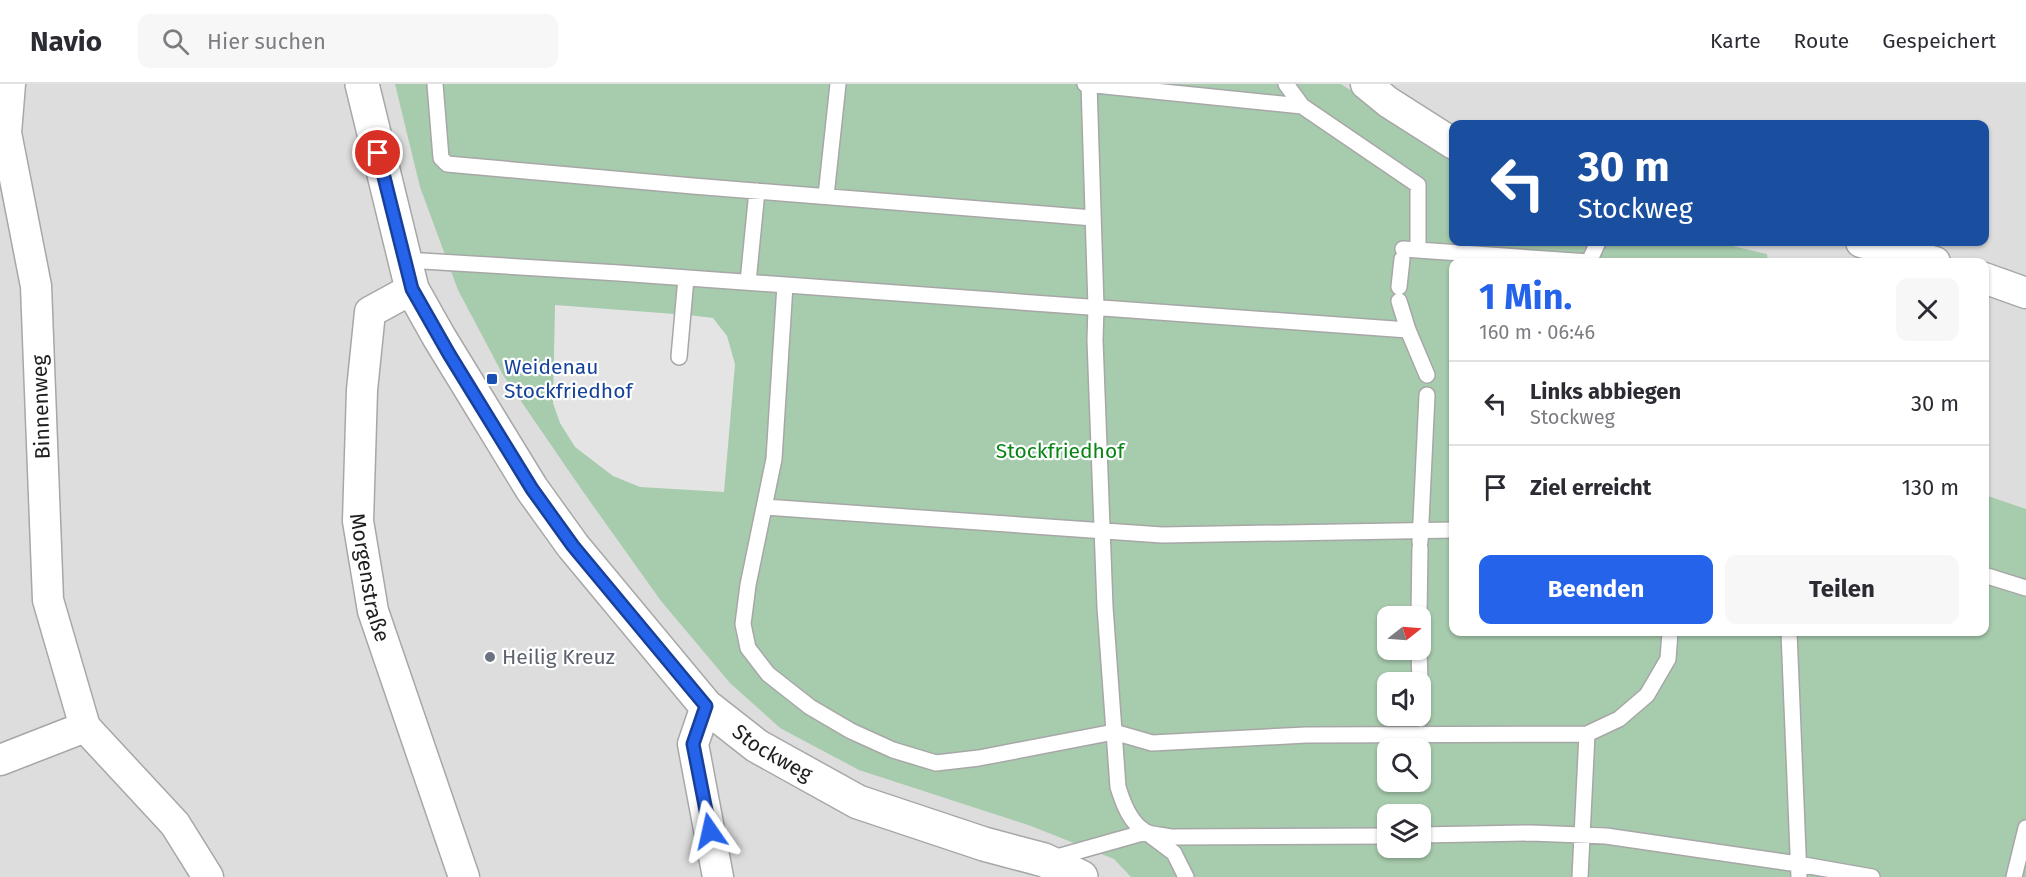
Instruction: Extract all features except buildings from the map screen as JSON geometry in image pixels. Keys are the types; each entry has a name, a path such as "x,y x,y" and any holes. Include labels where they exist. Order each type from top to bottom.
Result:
{"street":[{"name":"Binnenweg","path":"10,84 6,134 36,286 48,600 85,726 175,824 208,877"},
{"name":"Stockweg","path":"362,84 409,274 479,404 532,489 573,546 706,706 757,746 858,802 984,844 1044,860 1081,877"},
{"path":"1366,84 1388,102 1449,141"},
{"path":"1876,246 1920,258"},
{"name":"Morgenstraße","path":"409,274 370,312 362,390 358,521 373,611 464,877"},
{"path":"1989,280 2026,293"},
{"path":"706,706 693,744 718,877"},
{"path":"0,760 85,726"}],"lane":[{"path":"435,84 441,158 447,164 1093,218"},
{"path":"826,196 838,84"},
{"path":"1186,877 1174,853 1133,820 1125,807 1118,787 1105,607 1087,84 1302,106"},
{"path":"1287,84 1302,106 1418,185 1399,294 1408,330 1427,375"},
{"path":"748,282 757,191"},
{"path":"1407,252 1516,258"},
{"path":"409,274 686,278 1408,330"},
{"path":"679,357 686,278"},
{"path":"785,285 774,459 748,585 743,624 748,648 768,674 810,707 851,731 893,750 936,763 979,759 1114,732 1152,743 1306,735 1587,734 1619,719 1647,695 1668,659 1670,636"},
{"path":"1419,606 1427,395"},
{"path":"765,507 1162,535 1420,540 1449,531"},
{"path":"1989,577 2026,588"},
{"path":"1789,636 1799,870"},
{"path":"1580,877 1587,734"},
{"path":"2014,877 2026,828"},
{"path":"1044,860 1146,831 1170,837 1377,836"},
{"path":"1431,835 1531,833 1606,836 1799,870 1872,877"}],"shaded area":[{"path":"0,84 2026,84 2026,877 0,877"},
{"path":"555,305 713,318 727,336 735,364 724,492 640,487 613,476 575,447 560,423 553,403"}],"green space":[{"name":"Stockfriedhof","path":"395,84 1341,84 1449,156 1449,246 1732,246 1767,254 1768,258 1449,258 1449,636 1989,636 1989,496 2026,509 2026,877 1131,877 1114,859 1031,826 859,770 780,728 730,683 661,601 503,375 458,290 420,187"}],"place":[{"name":"Weidenau Stockfriedhof","path":"492,379"},
{"name":"Heilig Kreuz","path":"490,657"}],"route":[{"path":"378,153 412,289 449,354 532,489 573,546 706,706 693,744 710,831"}]}
